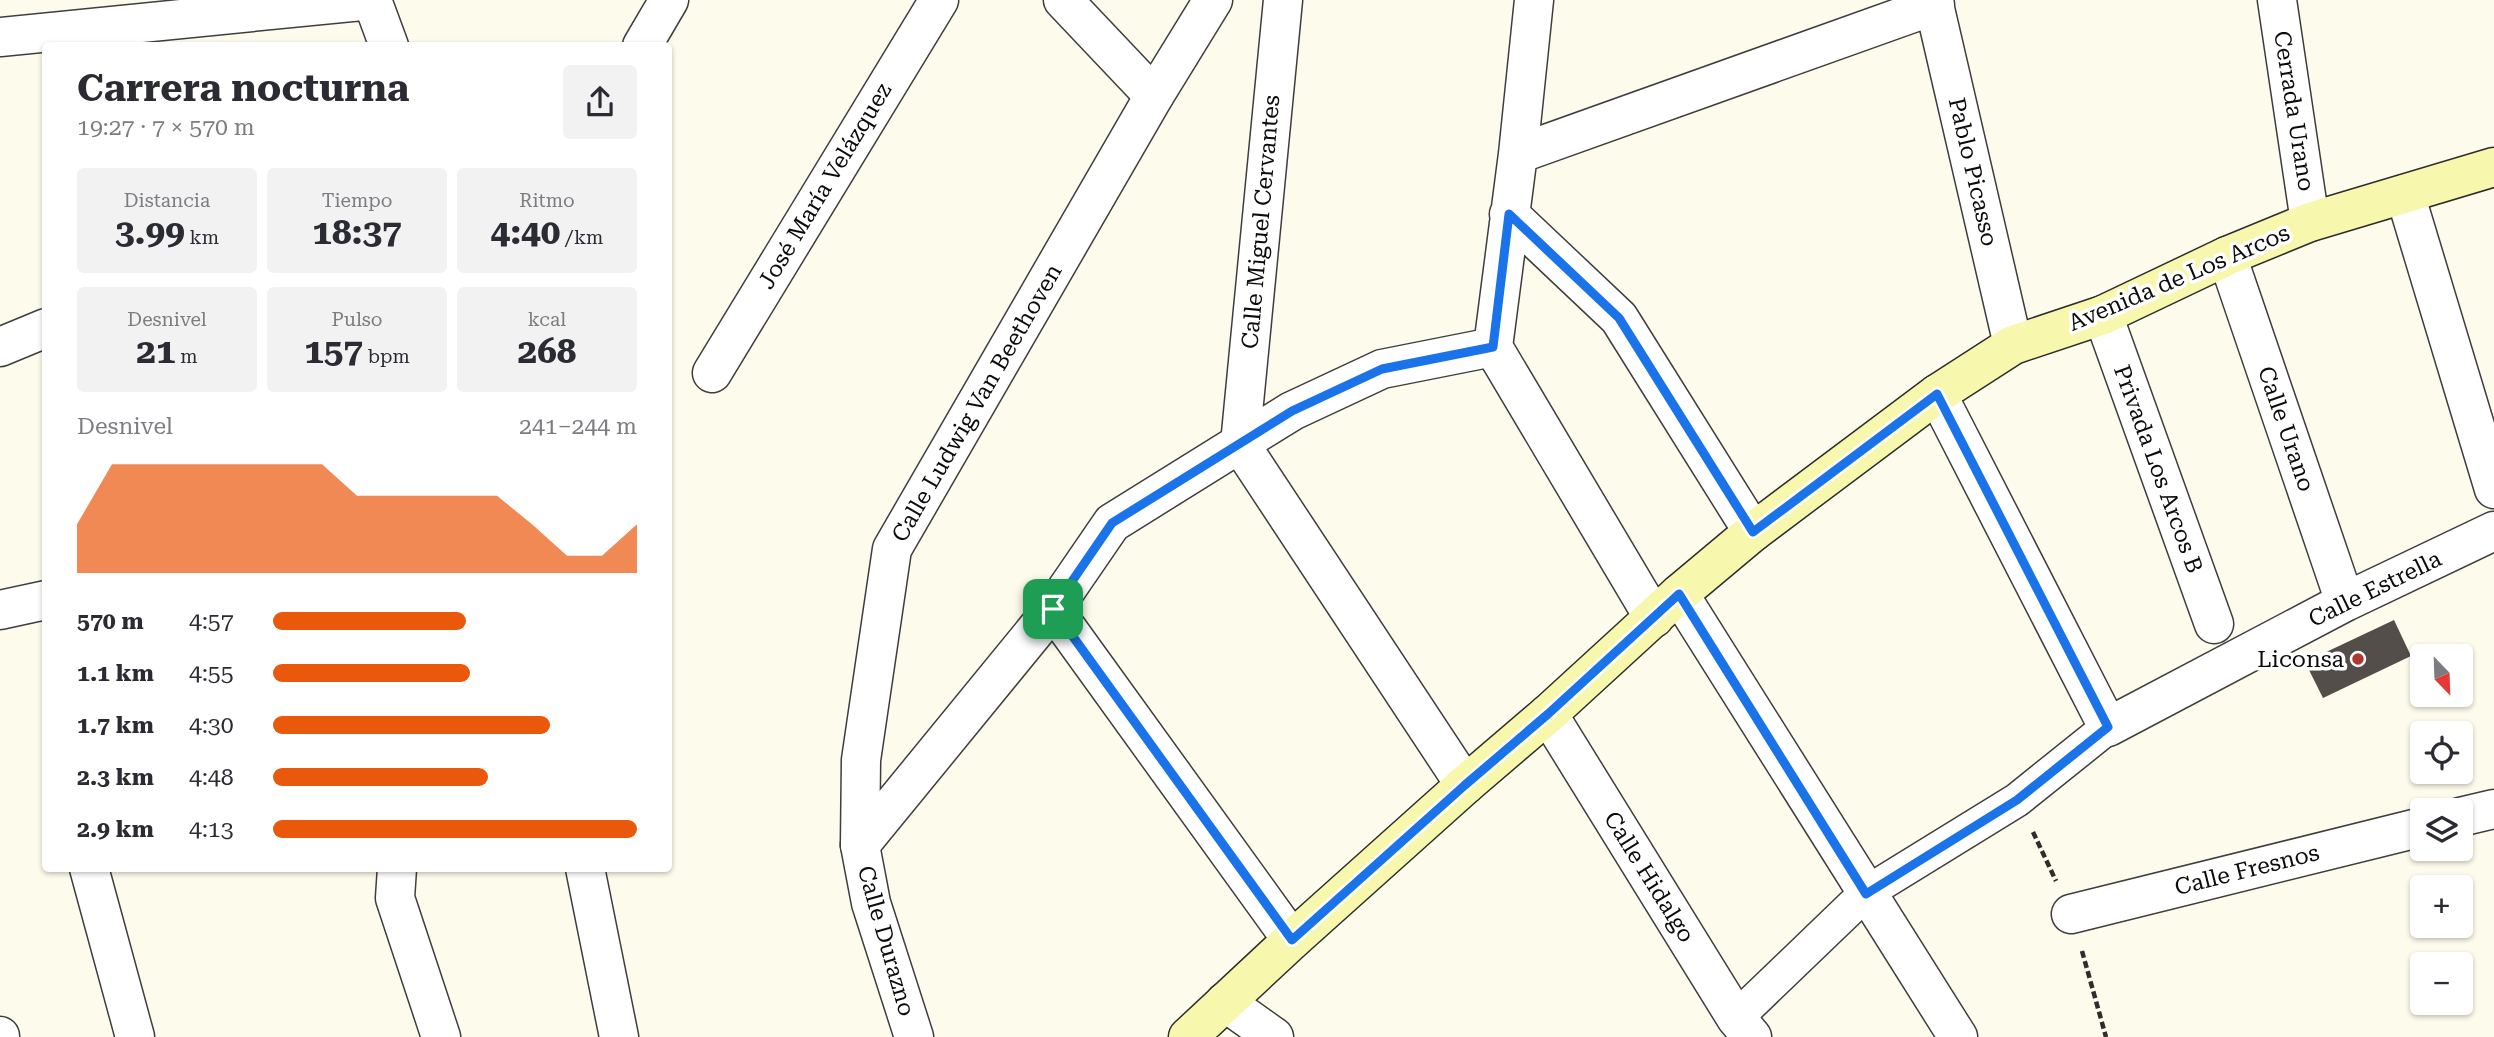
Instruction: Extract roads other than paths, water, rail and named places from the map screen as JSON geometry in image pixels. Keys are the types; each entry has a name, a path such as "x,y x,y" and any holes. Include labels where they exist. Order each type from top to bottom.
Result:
{"main road":[{"name":"Avenida de Los Arcos","path":"1188,1037 1465,785 1753,532 1937,394 2013,345 2103,315 2227,256 2310,222 2494,167"}],"street":[{"path":"0,37 97,14 372,0 388,42"},
{"path":"644,42 669,0"},
{"name":"José María Velázquez","path":"712,373 939,0"},
{"path":"1063,0 1154,96"},
{"name":"Calle Ludwig Van Beethoven","path":"860,845 861,760 892,549 1154,96 1213,0"},
{"name":"Calle Miguel Cervantes","path":"1240,444 1283,0"},
{"path":"1534,0 1493,347 1667,606 1866,894 1958,1037"},
{"name":"Cerrada Urano","path":"2277,0 2310,222"},
{"path":"1518,153 1934,3"},
{"name":"Pablo Picasso","path":"1934,3 2013,345"},
{"path":"2405,194 2494,489"},
{"path":"1509,214 1619,318 1753,532"},
{"name":"Calle Urano","path":"2227,256 2345,602"},
{"name":"Privada Los Arcos B","path":"2103,315 2214,624"},
{"path":"0,347 42,330"},
{"path":"860,845 1053,609 1112,523 1292,411 1382,369 1493,347"},
{"path":"1744,1028 1866,894 2017,800 2108,727 1937,394"},
{"path":"1240,444 1465,785"},
{"name":"Calle Estrella","path":"2108,727 2345,602 2494,531"},
{"path":"0,610 42,601"},
{"path":"1053,609 1292,940"},
{"name":"Calle Hidalgo","path":"1548,714 1744,1028"},
{"path":"2473,814 2494,809"},
{"name":"Calle Fresnos","path":"2071,914 2410,830"},
{"name":"Calle Durazno","path":"860,845 871,903 914,1037"},
{"path":"90,872 135,1037"},
{"path":"397,872 395,898 441,1037"},
{"path":"586,872 619,1037"},
{"path":"1226,1002 1274,1037"}],"place":[{"name":"Liconsa","path":"2358,659"}]}
